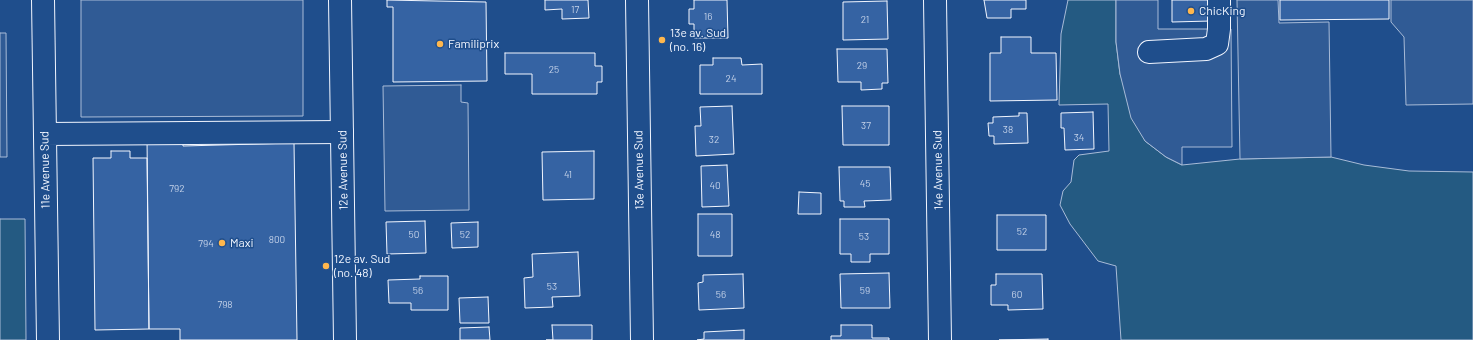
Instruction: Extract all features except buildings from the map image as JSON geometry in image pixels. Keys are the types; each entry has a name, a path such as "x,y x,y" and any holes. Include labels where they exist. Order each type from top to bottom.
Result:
{"main road":[{"name":"11e Avenue Sud","path":"43,0 48,340"},
{"name":"12e Avenue Sud","path":"340,0 345,340"},
{"name":"13e Avenue Sud","path":"637,0 642,340"},
{"name":"14e Avenue Sud","path":"935,0 940,340"},
{"path":"1149,52 1206,49 1217,44 1219,29 1219,0"},
{"path":"45,134 342,132"}],"shaded area":[{"path":"81,0 303,0 303,116 81,117"},
{"path":"1068,0 1116,0 1116,42 1120,74 1145,141 1166,157 1182,165 1240,159 1331,157 1364,165 1409,171 1473,172 1473,340 1121,340 1116,266 1098,261 1070,224 1060,205 1063,191 1071,182 1074,160 1079,155 1109,151 1108,104 1059,105 1061,34"},
{"path":"1116,0 1158,0 1158,29 1231,29 1232,147 1182,147 1182,165 1166,157 1145,141 1131,118 1120,74 1116,42"},
{"path":"1237,0 1278,0 1279,23 1329,22 1331,157 1240,159"},
{"path":"1391,0 1473,0 1473,104 1406,105 1404,37 1391,22"},
{"path":"0,33 6,33 7,157 0,157"},
{"path":"461,85 461,102 468,103 469,210 385,211 383,86"},
{"path":"0,219 25,219 26,340 0,340"}],"place":[{"name":"ChicKing","path":"1191,11"},
{"name":"13e av. Sud (no. 16)","path":"662,40"},
{"name":"Familiprix","path":"440,44"},
{"name":"Maxi","path":"222,243"},
{"name":"12e av. Sud (no. 48)","path":"326,266"}]}
